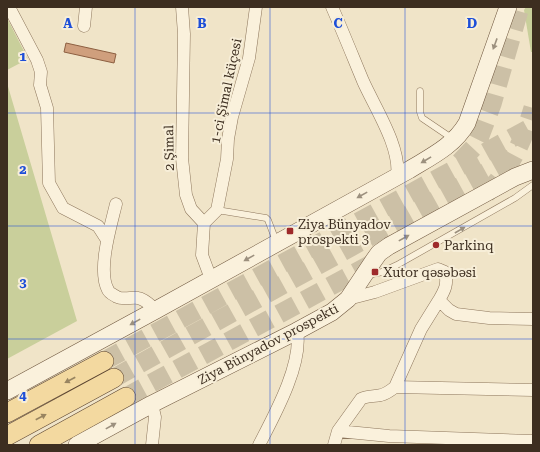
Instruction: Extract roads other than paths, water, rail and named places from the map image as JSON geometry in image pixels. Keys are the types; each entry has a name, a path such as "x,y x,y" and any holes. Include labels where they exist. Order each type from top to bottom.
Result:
{"main road":[{"path":"7,391 397,176 434,155 454,140 467,123 508,10"},
{"name":"Ziya Bünyadov prospekti","path":"77,445 152,404 332,312 348,299 379,253 389,246 502,184 533,170"},
{"path":"7,413 104,361"},
{"path":"7,436 114,378"},
{"path":"39,445 126,397"}],"street":[{"path":"9,7 37,60 41,72 40,84 47,108 49,183 63,208 98,226 107,240"},
{"path":"84,26 86,7"},
{"name":"2 Şimal","path":"182,7 184,34 182,158 186,196 191,209 204,223"},
{"name":"1-ci Şimal küçesi","path":"217,210 227,159 228,139 232,117 249,58 256,7"},
{"path":"332,7 390,138 398,168 397,176"},
{"path":"116,204 107,240 103,274 108,291 119,298 142,299 156,310"},
{"path":"211,279 202,255 204,223 217,210"},
{"path":"334,445 338,431 361,399 388,393 395,387 421,329 446,288 445,272 438,269 375,292 348,299"},
{"path":"439,300 449,310 456,314 489,318 533,319"},
{"path":"259,445 286,390 297,350 297,331"},
{"path":"395,387 533,390"},
{"path":"152,404 155,417 152,445"},
{"path":"338,431 389,436 533,441"}],"lane":[{"path":"420,91 420,112 422,118 454,140"},
{"path":"363,277 382,272 397,265 516,198 533,185"},
{"path":"217,210 266,218 276,243"}],"tunnel":[{"path":"460,162 475,146 480,136 492,104 520,7"},
{"path":"486,194 495,184 515,154 525,132 533,108"},
{"path":"104,361 530,128"},
{"path":"114,378 512,158"},
{"path":"126,397 377,261"}],"place":[{"name":"Ziya Bünyadov prospekti 3","path":"290,231"},
{"name":"Parkinq","path":"436,245"},
{"name":"Xutor qəsəbəsi","path":"375,272"}]}
